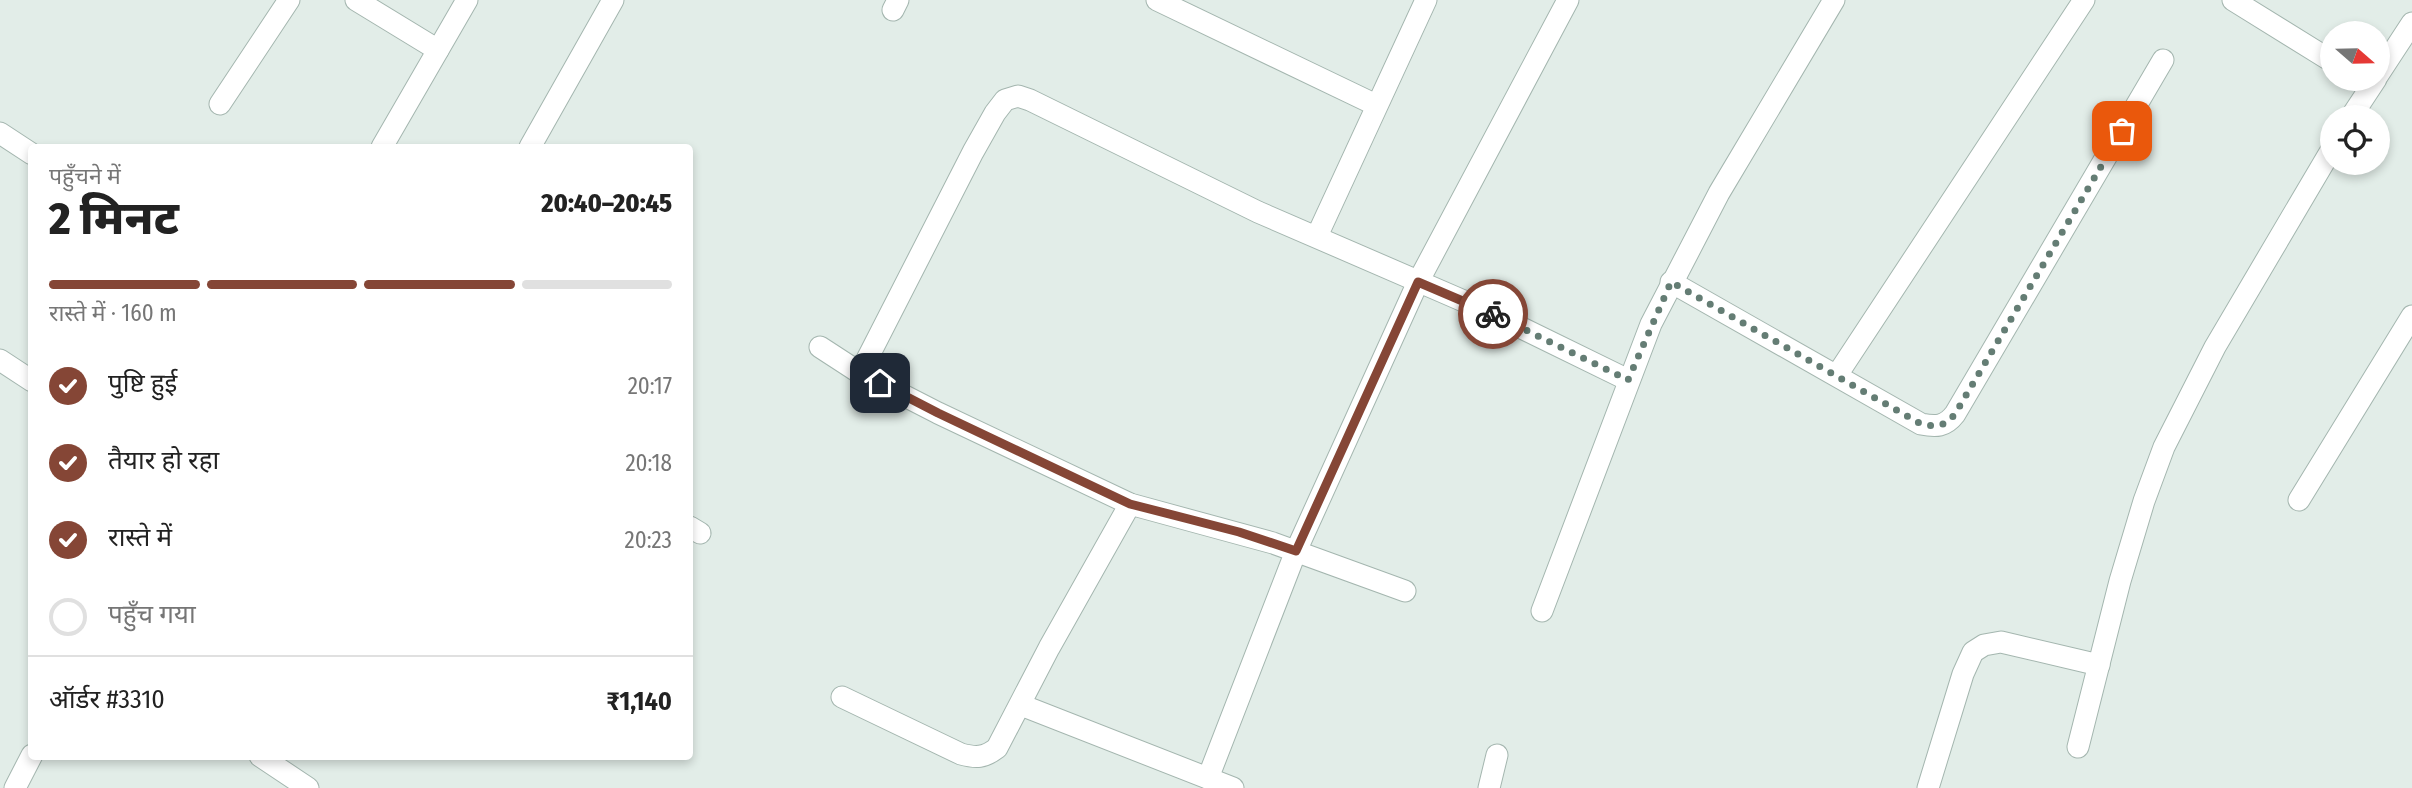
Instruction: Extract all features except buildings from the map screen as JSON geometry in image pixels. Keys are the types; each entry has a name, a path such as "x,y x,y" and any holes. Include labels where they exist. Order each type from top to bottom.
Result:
{"street":[{"path":"220,104 289,0"},
{"path":"356,0 438,50"},
{"path":"384,144 467,0"},
{"path":"532,144 613,0"},
{"path":"1157,0 1376,105"},
{"path":"1317,236 1426,0"},
{"path":"1208,778 1296,551 1418,282 1568,0"},
{"path":"1542,611 1628,380 1671,282 1719,193 1834,0"},
{"path":"1837,375 2084,0"},
{"path":"2233,0 2320,54"},
{"path":"2390,54 2412,23"},
{"path":"1671,282 1921,424 1934,427 1947,424 2164,60"},
{"path":"860,373 984,132 1005,100 1018,96 1258,212 1489,312 1628,380"},
{"path":"0,133 28,151"},
{"path":"2078,747 2140,514 2164,447 2215,347 2320,169"},
{"path":"2299,500 2412,316"},
{"path":"820,347 860,373 938,413 1130,504 1239,532 1405,591"},
{"path":"0,360 28,378"},
{"path":"842,697 961,754 975,758 987,755 997,747 1021,705 1049,648 1130,504"},
{"path":"1928,788 1963,674 1973,652 1984,645 2001,642 2099,665"},
{"path":"1021,705 1233,788"},
{"path":"1489,788 1497,755"},
{"path":"15,788 29,760"},
{"path":"266,760 308,788"}],"way so far":[{"path":"1493,314 1628,380 1671,282 1921,424 1934,427 1947,424 2122,131"}],"route":[{"path":"880,383 1130,504 1239,532 1296,551 1418,282 1493,314"}]}
